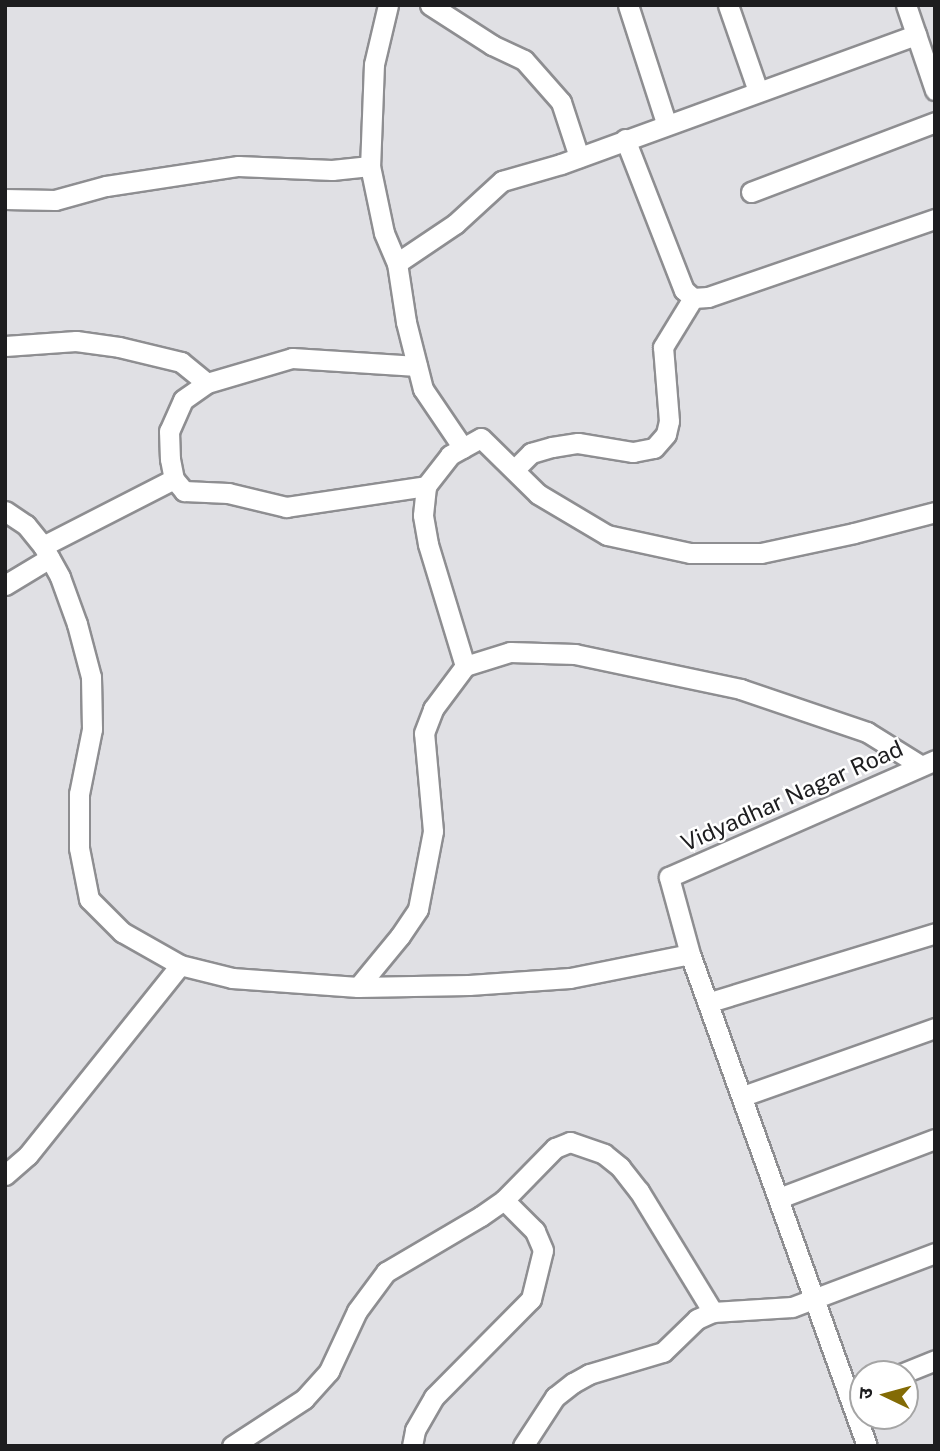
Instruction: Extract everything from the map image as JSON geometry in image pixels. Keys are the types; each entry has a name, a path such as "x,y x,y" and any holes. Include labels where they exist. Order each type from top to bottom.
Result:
{"street":[{"path":"388,5 374,64 370,166 384,233 397,263 406,322 423,389 463,447"},
{"path":"430,5 470,32 524,60 561,102 579,157"},
{"path":"628,5 666,123"},
{"path":"728,5 758,91"},
{"path":"905,5 935,90"},
{"path":"397,263 456,224 502,181 579,157 666,123 916,35"},
{"path":"751,192 935,122"},
{"path":"625,139 684,290 693,298 708,297 935,219"},
{"path":"5,199 55,200 106,186 238,166 332,170 370,166"},
{"path":"514,469 531,453 578,443 633,452 654,448 666,435 669,421 663,347 667,336 693,298"},
{"path":"5,346 66,341 119,347 181,362 207,383"},
{"path":"417,366 292,359 207,383 183,400 169,431 170,459 174,479 184,491 228,493 286,508 426,486"},
{"path":"465,666 428,544 423,515 426,486 450,455 481,439 538,494 607,535 690,553 761,553 935,512"},
{"path":"5,585 47,552 174,479"},
{"path":"5,511 26,525 47,552 77,624 91,677 92,729 82,768 79,848 89,898 122,932 180,965 232,978 358,987 469,985 570,978 690,954 710,1002 815,1298 849,1376"},
{"path":"358,987 400,936 418,909 433,831 424,733 433,709 465,666 510,652 575,654 741,689 867,732 927,763"},
{"name":"Vidyadhar Nagar Road","path":"690,954 669,877 927,763"},
{"path":"710,1002 935,933"},
{"path":"5,1175 28,1155 180,965"},
{"path":"743,1096 935,1028"},
{"path":"779,1198 935,1139"},
{"path":"232,1446 285,1414 329,1371 357,1311 386,1272 504,1200 555,1148 570,1142 604,1154 639,1191 713,1312"},
{"path":"411,1446 415,1430 434,1397 531,1298 543,1250 536,1231 504,1200"},
{"path":"523,1446 555,1397 573,1383 589,1374 663,1352 697,1319 713,1312 792,1307 935,1253"}]}
